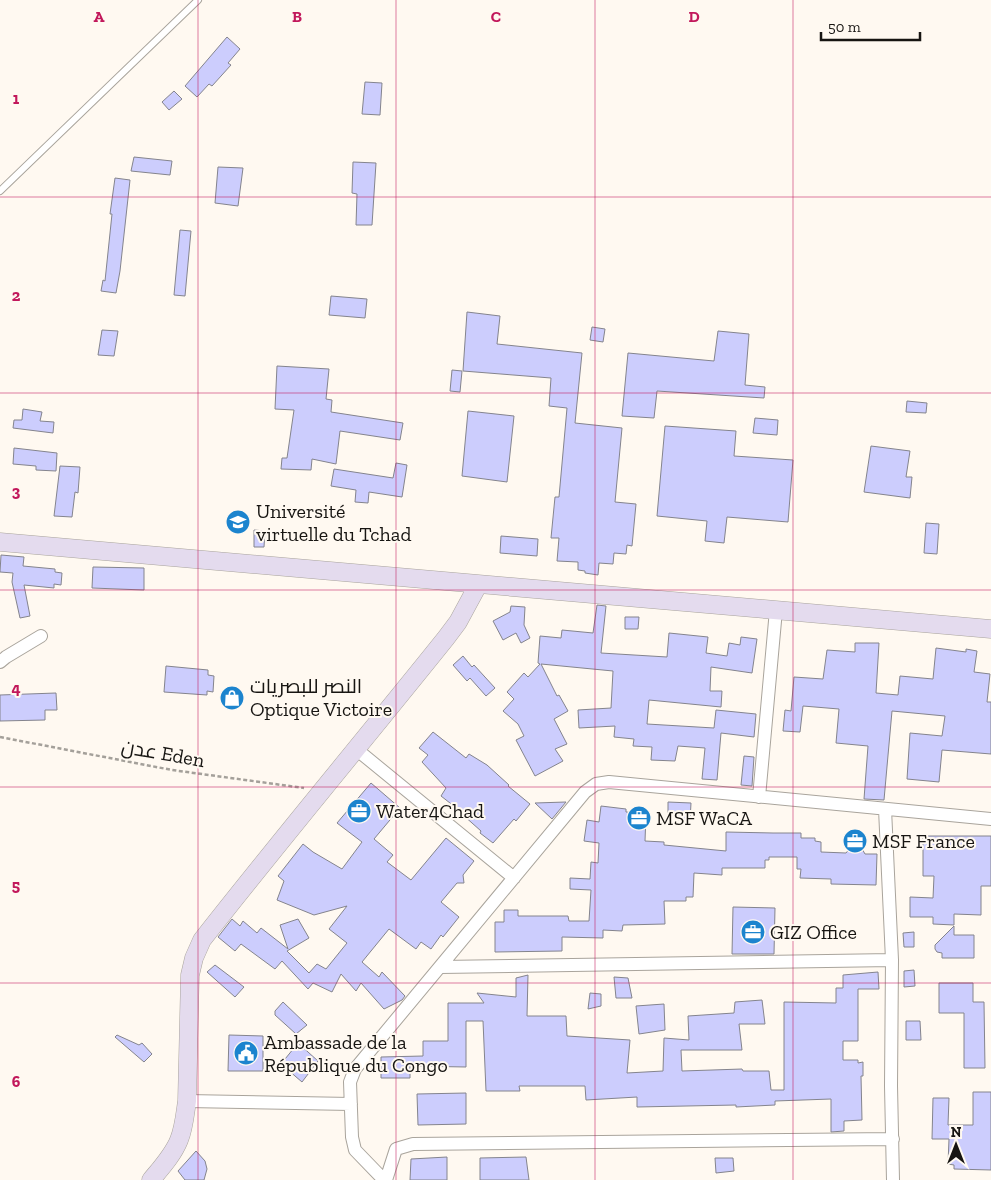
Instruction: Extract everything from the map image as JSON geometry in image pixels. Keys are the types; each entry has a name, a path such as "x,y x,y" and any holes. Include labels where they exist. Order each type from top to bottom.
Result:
{"street":[{"path":"0,542 991,629"},
{"path":"152,1180 178,1141 187,1101 190,976 194,958 202,940 273,849 446,638 458,622 478,585"},
{"path":"759,797 776,610"},
{"path":"0,662 41,636"},
{"path":"356,749 514,878"},
{"path":"893,1139 413,1144 396,1149 385,1180 355,1150 352,1137 350,1082 355,1069 586,792 596,784 608,782 991,819"},
{"path":"885,809 892,960 893,1180"},
{"path":"440,967 892,960"},
{"path":"187,1101 351,1104"}],"lane":[{"path":"0,191 198,0"}],"path":[{"name":"عدن Eden","path":"0,737 172,770 322,790"}],"building":[{"path":"227,37 240,49 228,63 231,65 212,86 209,84 197,97 185,86"},
{"path":"365,82 382,83 380,115 362,114"},
{"path":"174,91 182,99 169,110 162,102"},
{"path":"134,157 172,161 170,175 131,171"},
{"path":"353,162 376,163 372,225 356,225 357,194 352,193"},
{"path":"218,167 243,168 238,206 215,203"},
{"path":"115,178 130,180 116,293 101,291 103,280 105,281"},
{"path":"180,230 191,231 185,296 174,295"},
{"path":"331,296 367,299 365,318 329,315"},
{"path":"467,312 500,316 497,344 582,353 575,423 622,428 615,502 636,504 632,546 627,545 626,554 614,553 613,564 599,563 598,575 578,570 578,562 557,561 559,538 551,538 555,497 559,497 567,408 549,406 551,378 463,371"},
{"path":"592,327 605,329 603,342 590,340"},
{"path":"102,330 118,331 114,356 98,355"},
{"path":"718,331 749,334 745,385 765,387 764,398 657,391 654,418 622,416 628,353 714,361"},
{"path":"277,366 329,369 326,399 332,400 331,412 403,423 400,440 340,431 336,464 312,459 311,470 281,469 282,458 287,458 294,410 275,409"},
{"path":"452,370 462,371 460,392 450,391"},
{"path":"907,401 927,403 926,413 906,412"},
{"path":"23,409 42,412 40,421 54,422 53,433 13,428 14,420 22,420"},
{"path":"468,411 514,416 507,482 462,476"},
{"path":"755,418 778,420 777,435 753,433"},
{"path":"665,426 736,431 734,456 793,460 788,522 727,517 724,543 705,541 707,521 657,516"},
{"path":"871,446 910,451 906,477 912,477 910,498 864,492"},
{"path":"14,448 57,453 56,471 36,470 36,466 13,464"},
{"path":"396,463 407,465 402,497 369,492 368,503 355,502 356,490 331,486 334,469 393,478"},
{"path":"60,466 80,467 78,493 75,492 72,517 54,516"},
{"path":"926,523 939,524 937,554 924,553"},
{"path":"254,530 265,531 264,547 254,547"},
{"path":"501,536 538,539 537,556 500,553"},
{"path":"1,555 24,557 23,566 55,569 55,572 62,573 61,585 54,584 54,588 24,585 30,616 20,618 12,582 13,573 0,572"},
{"path":"93,567 144,568 144,590 92,588"},
{"path":"597,605 606,606 601,653 667,657 669,633 708,637 706,653 727,656 729,643 740,645 741,637 757,639 752,673 711,667 710,691 722,691 721,707 649,700 647,724 714,728 716,710 756,714 754,737 721,733 717,780 702,779 705,748 678,746 675,761 651,760 652,747 633,746 634,739 614,737 615,726 579,728 578,710 611,708 613,671 541,664 557,696 559,695 568,711 554,719 567,744 555,749 563,761 535,776 516,740 524,736 518,724 503,711 514,699 507,692 524,673 528,677 540,664 538,663 540,636 561,638 562,630 593,633"},
{"path":"511,606 525,607 524,625 530,638 521,643 516,633 503,640 493,621 510,612"},
{"path":"625,617 639,617 638,629 625,629"},
{"path":"855,643 879,643 876,693 898,695 900,676 933,679 936,648 966,652 966,649 977,651 974,672 990,674 987,702 991,702 991,754 942,750 939,782 907,779 910,733 942,736 945,716 892,711 884,800 864,799 868,746 836,743 839,709 803,706 800,732 783,731 785,710 791,711 794,677 823,679 827,650 855,652"},
{"path":"463,656 495,688 486,696 470,678 467,681 453,665"},
{"path":"166,666 208,670 208,675 214,676 213,692 207,691 207,695 164,692"},
{"path":"56,693 57,710 45,710 45,720 0,721 0,695"},
{"path":"433,732 466,758 469,754 487,765 530,804 516,821 514,819 493,843 480,833 481,831 464,814 441,796 446,788 422,762 428,755 419,748"},
{"path":"744,756 754,757 752,786 741,785"},
{"path":"371,783 400,808 374,839 393,855 387,862 411,880 446,838 474,861 463,875 464,883 457,883 441,902 459,917 443,937 441,935 431,949 421,942 416,949 389,929 362,962 379,977 382,972 405,996 402,1000 384,1009 361,983 356,991 341,974 332,992 313,983 308,989 282,961 275,969 241,944 235,951 218,937 232,919 240,926 243,921 257,933 261,928 288,949 280,925 298,919 309,938 287,951 309,973 317,964 326,969 347,943 329,929 347,906 314,915 277,900 284,881 278,876 303,844 342,869 362,842 337,823"},
{"path":"566,802 552,819 535,803"},
{"path":"668,802 691,803 690,821 678,820 678,815 668,815"},
{"path":"601,806 626,809 626,812 646,814 645,841 664,842 664,845 726,851 726,832 801,833 801,838 815,838 815,841 821,842 821,852 846,853 851,847 861,847 865,854 877,854 876,885 831,884 831,879 800,878 801,869 797,869 797,857 769,857 769,860 765,860 765,868 722,868 722,875 694,873 693,897 686,897 686,901 664,901 665,924 623,925 622,931 603,930 603,938 562,937 562,951 495,952 495,922 504,922 504,910 518,910 518,916 568,916 569,921 589,921 591,890 570,889 570,878 590,879 591,862 598,863 599,843 584,841 587,820 599,822"},
{"path":"923,836 991,836 991,886 981,886 981,915 954,914 954,925 933,924 933,917 910,917 910,897 933,898 934,876 923,876"},
{"name":"GIZ Office","path":"733,907 775,908 774,954 732,954"},
{"path":"954,926 954,935 974,935 974,958 942,958 942,953 937,952 935,949 935,945"},
{"path":"914,932 914,947 904,947 903,933"},
{"path":"215,965 244,987 235,997 207,972"},
{"path":"914,970 915,986 904,987 904,971"},
{"path":"878,972 879,989 858,989 858,1041 843,1041 843,1060 863,1062 863,1076 861,1076 862,1120 844,1121 844,1131 831,1132 831,1099 775,1101 775,1105 736,1107 736,1105 637,1107 637,1097 586,1100 585,1086 519,1086 520,1091 486,1091 483,1021 466,1021 466,1067 410,1066 410,1078 381,1078 381,1057 423,1056 423,1041 448,1041 448,1003 484,1003 477,993 516,997 516,978 528,975 527,1016 566,1016 567,1036 630,1040 627,1073 663,1071 664,1038 689,1040 688,1016 734,1013 735,1002 762,1000 765,1024 739,1024 742,1050 681,1050 682,1071 742,1069 743,1071 769,1071 771,1090 784,1090 784,1002 836,1003 836,988 843,988 843,975"},
{"path":"614,977 628,978 632,998 616,998"},
{"path":"939,983 973,983 973,1002 984,1002 985,1068 964,1068 964,1013 939,1013"},
{"path":"590,993 601,994 601,1006 588,1009"},
{"path":"283,1002 307,1025 296,1034 275,1015 275,1011"},
{"path":"664,1004 665,1030 639,1034 636,1006"},
{"path":"906,1021 920,1021 921,1040 906,1040"},
{"path":"117,1035 139,1045 142,1043 152,1054 144,1062 115,1037"},
{"name":"Ambassade de la République du Congo","path":"229,1035 263,1036 263,1071 228,1071"},
{"path":"298,1043 318,1061 302,1082 281,1064"},
{"path":"973,1092 991,1092 991,1170 954,1169 954,1165 948,1164 949,1139 932,1139 933,1098 949,1098 948,1125 973,1125"},
{"path":"466,1093 466,1124 418,1125 417,1094"},
{"path":"196,1151 205,1161 207,1169 204,1180 185,1180 178,1171"},
{"path":"447,1157 447,1180 410,1180 411,1159"},
{"path":"526,1157 529,1180 480,1180 480,1158"},
{"path":"715,1158 733,1158 734,1171 716,1173"}],"place":[{"name":"Université virtuelle du Tchad","path":"238,522"},
{"name":"النصر للبصريات Optique Victoire","path":"232,698"},
{"name":"Water4Chad","path":"359,811"},
{"name":"MSF WaCA","path":"639,818"},
{"name":"MSF France","path":"855,841"},
{"name":"GIZ Office","path":"753,932"},
{"name":"Ambassade de la République du Congo","path":"246,1053"}]}
